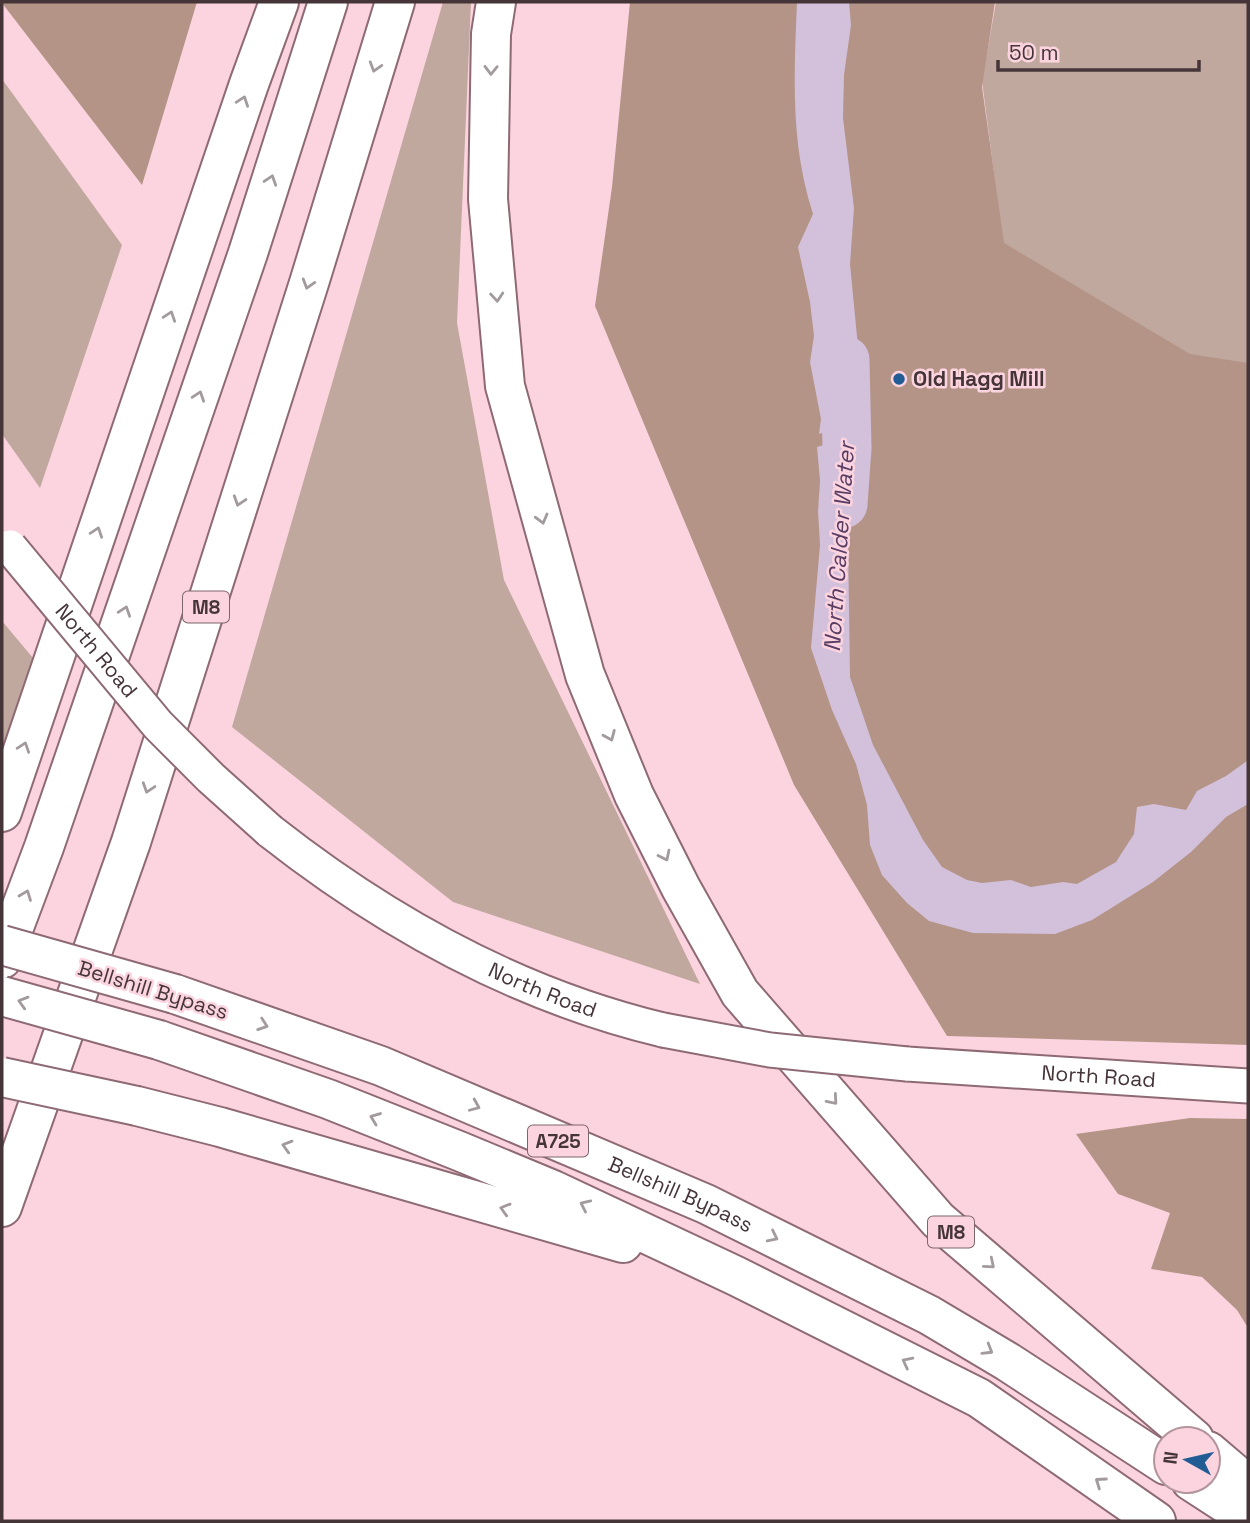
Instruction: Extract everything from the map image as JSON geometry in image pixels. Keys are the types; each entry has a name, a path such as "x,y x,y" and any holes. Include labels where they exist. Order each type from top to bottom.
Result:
{"highway":[{"path":"2,812 249,83 279,2"},
{"path":"2,959 44,847 248,253 328,2"},
{"name":"M8","path":"2,1207 131,842 309,283 395,2"},
{"name":"M8","path":"496,2 491,34 488,199 505,386 585,675 634,795 681,888 740,993 938,1220 1178,1425"},
{"name":"Bellshill Bypass","path":"2,945 175,994 381,1066 706,1205 929,1315 1008,1362 1152,1456"},
{"name":"A725","path":"2,996 159,1041 328,1099 553,1190 736,1276 979,1398 1156,1521"},
{"path":"2,1077 220,1127 736,1276"},
{"path":"1222,1463 1248,1485"},
{"path":"1213,1495 1248,1518"}],"main road":[{"name":"North Road","path":"6,542 158,725 270,831 399,922 441,945 534,988 663,1030 769,1050 907,1064 1248,1086"}],"shaded area":[{"path":"2,2 197,2 142,185 2,3"},
{"path":"443,2 471,2 457,323 504,580 700,984 453,902 232,727"},
{"path":"630,2 995,2 982,87 1004,243 1190,354 1248,363 1248,1045 947,1036 794,785 595,306 612,187"},
{"path":"996,2 1248,2 1248,364 1184,358 1005,258 982,81"},
{"path":"2,79 122,245 40,488 2,434"},
{"path":"2,621 33,658 2,751"},
{"path":"1190,1118 1248,1119 1248,1328 1237,1310 1202,1277 1151,1269 1170,1213 1118,1194 1076,1134"}],"water":[{"path":"797,2 849,2 851,25 844,75 843,118 854,208 850,264 865,419 819,434 821,419 810,362 814,336 798,247 813,214 800,161 795,109"},
{"path":"866,432 855,466 857,501 848,540 850,677 873,745 923,840 942,867 967,880 982,883 1011,880 1031,887 1063,882 1077,884 1116,862 1134,834 1137,807 1154,804 1186,810 1197,791 1226,776 1247,761 1248,757 1248,804 1226,817 1191,852 1153,882 1092,920 1055,934 973,933 929,921 907,903 882,875 870,845 867,805 856,764 832,710 811,648 820,545 818,511 821,491 817,447"}],"waterway":[{"name":"North Calder Water","path":"843,504 847,448 845,360"}],"place":[{"name":"Old Hagg Mill","path":"899,379"}]}
